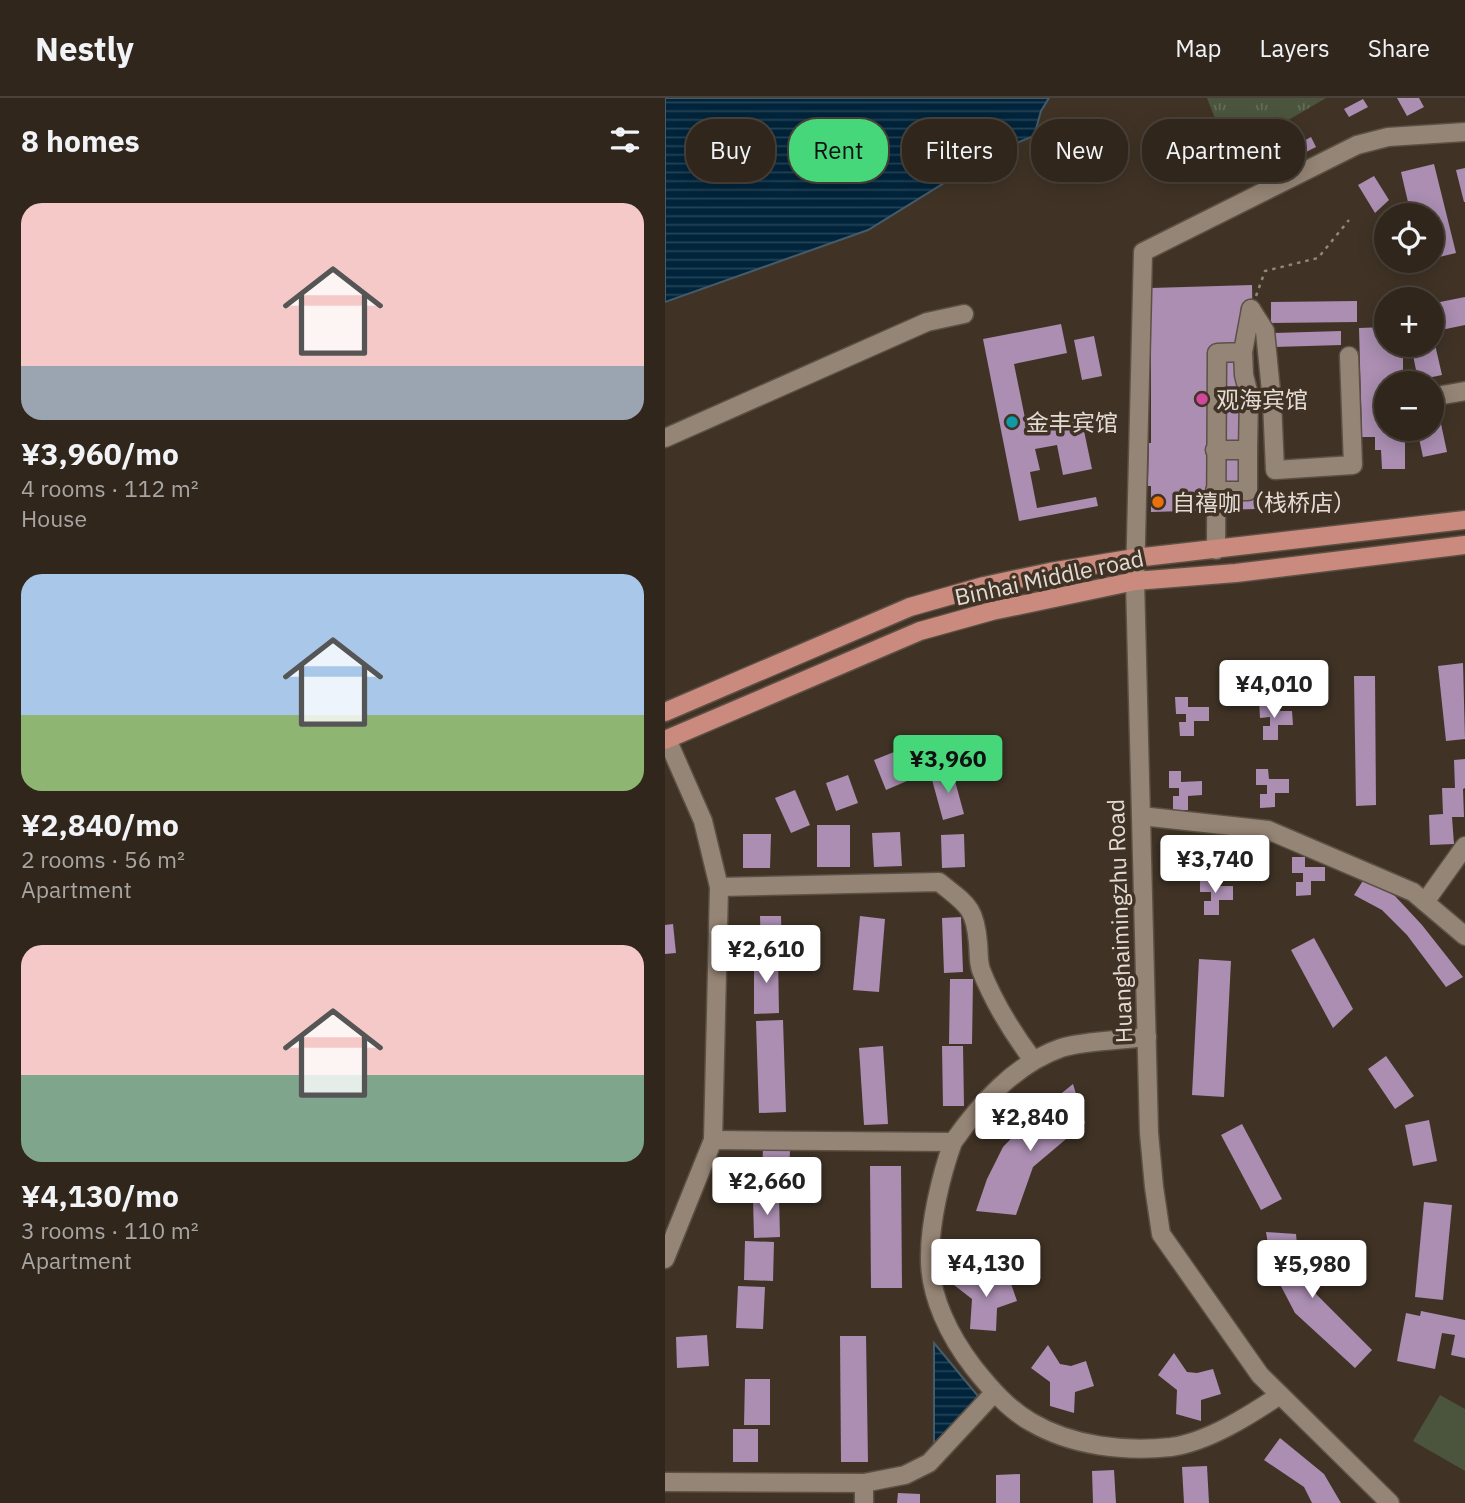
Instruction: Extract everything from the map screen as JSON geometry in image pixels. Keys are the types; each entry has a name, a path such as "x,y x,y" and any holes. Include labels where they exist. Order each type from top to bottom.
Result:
{"main road":[{"name":"Binhai Middle road","path":"665,712 910,607 984,586 1135,558 1465,520"},
{"name":"Binhai Middle road","path":"666,739 920,631 992,611 1135,581 1236,573 1465,545"}],"street":[{"name":"Huanghaimingzhu Road","path":"1389,1503 1386,1497 1260,1375 1161,1234 1149,1133 1135,581 1143,252 1357,145 1388,137 1465,132"},
{"path":"1215,491 1248,491 1249,401 1243,352 1251,309"},
{"path":"1251,309 1265,331 1275,470 1353,465 1349,356"},
{"path":"665,438 927,322 964,314"},
{"path":"1216,550 1217,353 1243,352"},
{"path":"1444,395 1465,391"},
{"path":"1249,401 1272,401"},
{"path":"1215,450 1248,450"},
{"path":"665,1259 713,1140 719,887 703,821 666,739"},
{"path":"1140,816 1268,830 1413,892 1465,936"},
{"path":"1426,902 1465,846"},
{"path":"719,887 939,882 965,902 976,919 980,966 1013,1033 1033,1060"},
{"path":"1147,1037 1063,1047 1033,1060 974,1112 953,1142 944,1166 930,1257 935,1297 959,1349 995,1393 1030,1422 1068,1439 1101,1446 1172,1447 1207,1436 1249,1416 1280,1395"},
{"path":"713,1140 953,1142"},
{"path":"665,1482 864,1483 905,1475 929,1463 995,1393"},
{"path":"864,1483 865,1503"}],"path":[{"path":"1251,309 1265,271 1318,258 1349,220"}],"green space":[{"path":"1207,98 1326,98 1290,119 1215,119"},
{"path":"1440,1395 1465,1409 1465,1471 1413,1441"}],"water":[{"path":"665,98 1049,98 1039,119 1031,119 1031,137 1017,143 1017,119 902,119 902,182 946,182 868,230 665,302"},
{"path":"934,1343 978,1396 941,1446 934,1449"}],"building":[{"path":"1397,98 1419,98 1424,107 1407,116"},
{"path":"1363,99 1368,107 1349,117 1344,109"},
{"path":"1311,137 1316,147 1305,152 1305,140"},
{"path":"1434,164 1444,203 1408,203 1401,172"},
{"path":"1465,168 1465,202 1464,202 1456,170"},
{"path":"1374,176 1389,200 1386,203 1374,203 1374,211 1358,185"},
{"path":"1444,204 1456,253 1444,256"},
{"name":"观海宾馆","path":"1252,285 1256,509 1151,512 1151,486 1148,486 1151,443 1151,288"},
{"path":"1465,297 1465,325 1444,329 1444,301"},
{"path":"1357,301 1357,322 1271,323 1271,302"},
{"name":"金丰宾馆","path":"1061,324 1067,353 1014,364 1027,428 1077,418 1083,426 1092,469 1063,475 1057,445 1035,449 1040,470 1030,472 1037,508 1096,497 1098,506 1019,521 983,339"},
{"path":"1374,327 1374,357 1403,357 1403,371 1374,371 1374,437 1362,437 1359,328"},
{"path":"1341,331 1341,345 1274,347 1274,333"},
{"path":"1094,336 1102,376 1082,380 1074,340"},
{"path":"1413,357 1438,357 1441,371 1416,371"},
{"path":"1444,438 1447,452 1423,457 1420,441 1444,441"},
{"path":"1375,441 1405,441 1405,469 1382,469 1381,450 1375,450"},
{"path":"1463,663 1465,739 1446,741 1438,666"},
{"path":"1354,676 1375,676 1376,805 1356,806"},
{"path":"1175,697 1188,697 1188,707 1209,707 1209,721 1194,721 1194,736 1180,736 1179,722 1186,722 1186,714 1176,714"},
{"path":"1259,701 1272,701 1272,711 1292,711 1293,725 1278,725 1278,740 1263,740 1263,726 1270,726 1270,717 1260,718"},
{"path":"894,752 907,781 886,790 874,760"},
{"path":"1465,759 1464,817 1452,817 1454,844 1430,845 1429,815 1443,814 1442,788 1455,788 1454,760"},
{"path":"1256,769 1268,769 1269,779 1289,779 1289,793 1275,793 1275,807 1260,808 1260,794 1267,794 1267,785 1256,785"},
{"path":"952,770 964,814 943,820 931,776"},
{"path":"1169,771 1181,771 1181,782 1202,781 1202,795 1188,796 1188,810 1173,810 1173,796 1179,796 1179,788 1169,788"},
{"path":"848,775 858,803 836,811 826,783"},
{"path":"795,790 810,825 791,833 775,798"},
{"path":"817,825 850,825 850,867 817,867"},
{"path":"900,832 902,866 874,867 872,833"},
{"path":"743,834 771,834 770,868 743,868"},
{"path":"964,834 965,867 942,868 941,835"},
{"path":"1292,857 1305,857 1305,867 1325,867 1325,881 1311,881 1311,895 1296,896 1296,882 1303,882 1303,873 1292,873"},
{"path":"1200,876 1213,876 1213,886 1233,886 1233,900 1219,900 1219,915 1204,915 1204,901 1211,901 1211,892 1200,892"},
{"path":"1364,879 1395,896 1463,977 1446,987 1407,935 1382,910 1354,895"},
{"path":"760,916 781,916 782,953 761,954"},
{"path":"860,916 885,919 879,992 853,990"},
{"path":"961,917 963,972 944,973 942,918"},
{"path":"673,924 676,953 665,954 665,925"},
{"path":"1314,938 1353,1009 1333,1028 1291,950"},
{"path":"754,957 778,957 779,1013 754,1014"},
{"path":"1199,959 1231,961 1224,1097 1192,1095"},
{"path":"950,979 973,979 972,1044 949,1044"},
{"path":"783,1020 786,1112 759,1113 756,1021"},
{"path":"883,1046 888,1124 864,1125 859,1048"},
{"path":"942,1046 963,1046 964,1106 943,1106"},
{"path":"1386,1056 1414,1096 1395,1109 1368,1069"},
{"path":"1073,1084 1085,1123 1033,1167 1016,1215 976,1211 987,1179 1003,1147 1032,1117"},
{"path":"1429,1120 1437,1161 1413,1166 1405,1125"},
{"path":"1242,1124 1282,1199 1261,1210 1221,1135"},
{"path":"763,1149 790,1151 788,1192 761,1190"},
{"path":"870,1166 901,1166 902,1288 871,1288"},
{"path":"779,1196 780,1237 754,1238 753,1197"},
{"path":"1424,1202 1452,1205 1443,1300 1415,1297"},
{"path":"1266,1232 1296,1234 1299,1266 1317,1295 1372,1350 1355,1368 1295,1313 1272,1269"},
{"path":"745,1241 774,1242 773,1281 744,1280"},
{"path":"968,1268 986,1283 1008,1275 1017,1301 997,1308 996,1331 970,1329 972,1299 954,1285"},
{"path":"738,1286 765,1287 763,1329 736,1328"},
{"path":"1421,1311 1465,1320 1465,1358 1451,1355 1455,1335 1442,1333 1435,1369 1397,1361 1406,1313 1420,1316"},
{"path":"707,1335 709,1366 677,1368 676,1337"},
{"path":"840,1336 866,1336 868,1462 841,1462"},
{"path":"1048,1345 1060,1364 1071,1366 1086,1361 1094,1386 1075,1392 1074,1413 1050,1406 1050,1382 1031,1368"},
{"path":"1174,1353 1187,1372 1197,1373 1213,1369 1221,1394 1201,1400 1201,1421 1176,1414 1177,1390 1158,1375"},
{"path":"745,1379 770,1379 770,1425 744,1425"},
{"path":"733,1429 758,1429 758,1462 733,1462"},
{"path":"1280,1438 1324,1474 1341,1503 1312,1503 1304,1487 1264,1460"},
{"path":"1207,1466 1209,1503 1184,1503 1182,1467"},
{"path":"1114,1470 1116,1503 1093,1503 1092,1471"},
{"path":"1020,1474 1020,1503 996,1503 996,1475"},
{"path":"898,1493 920,1494 920,1503 897,1503"}],"place":[{"name":"观海宾馆","path":"1202,399"},
{"name":"金丰宾馆","path":"1012,422"},
{"name":"自禧咖（栈桥店）","path":"1158,502"}]}
